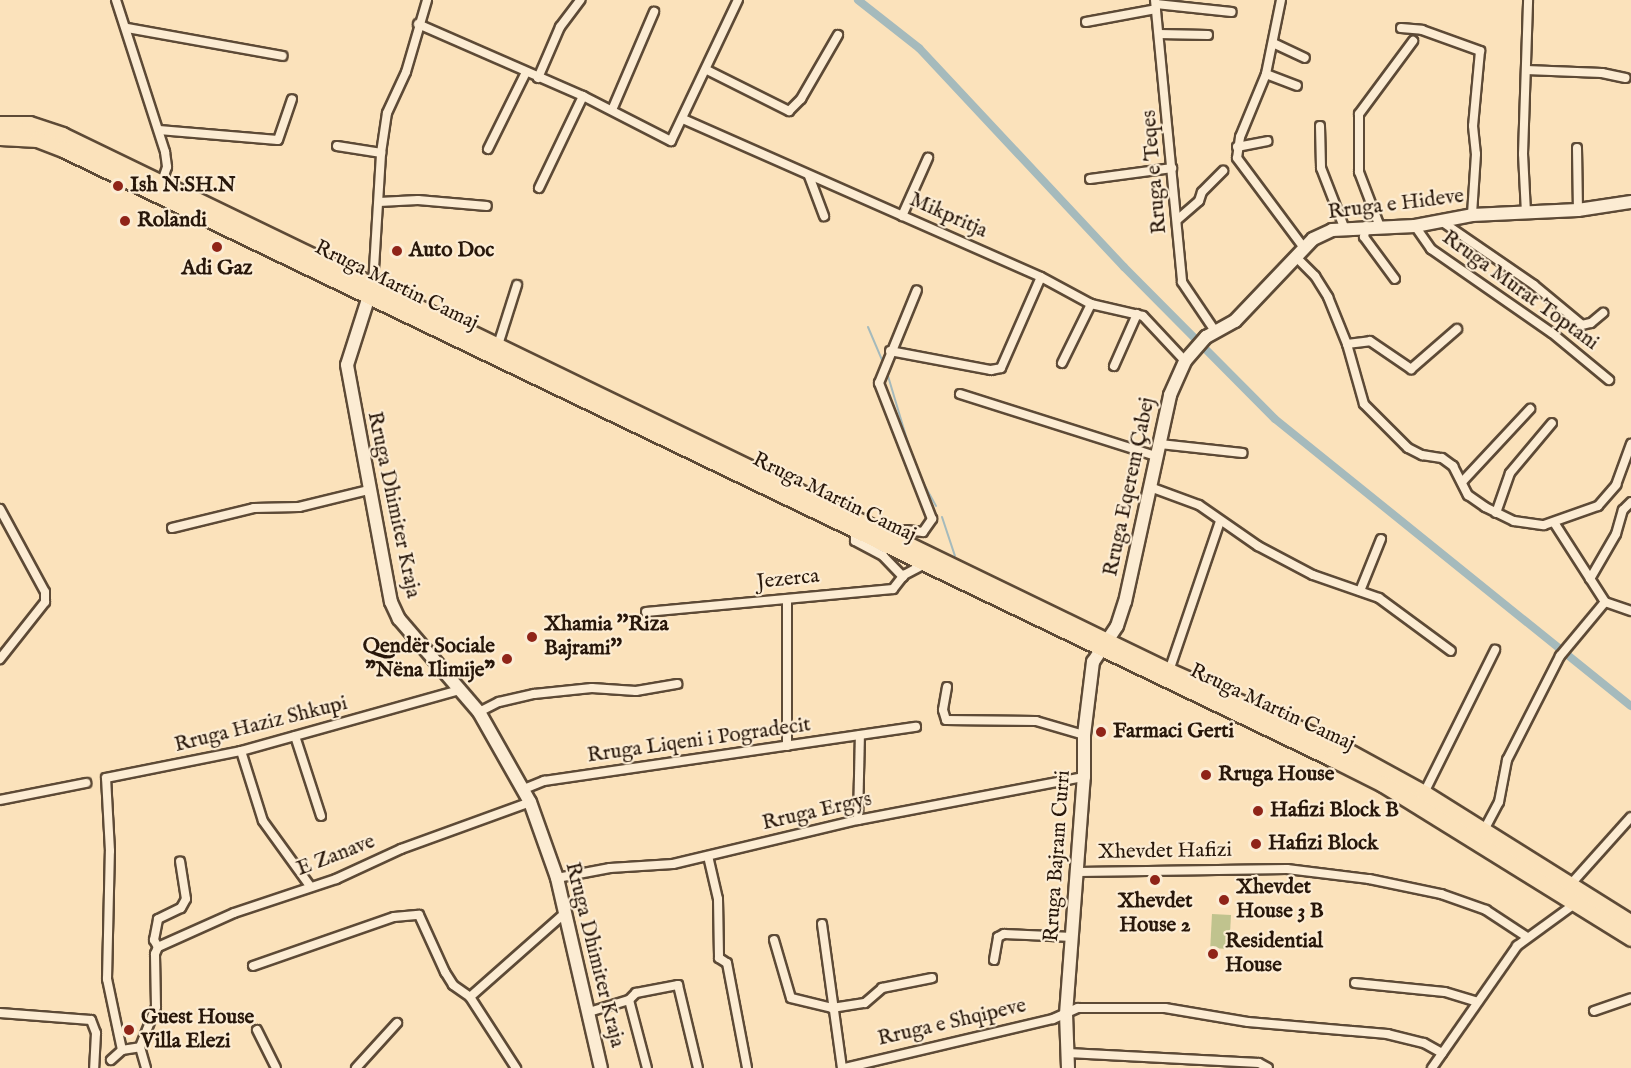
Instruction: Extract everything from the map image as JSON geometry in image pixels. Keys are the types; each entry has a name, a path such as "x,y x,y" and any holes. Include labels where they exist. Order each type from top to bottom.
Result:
{"highway":[{"name":"Rruga Martin Camaj","path":"0,124 29,124 51,131 923,565 1338,746 1424,793 1631,923"},
{"name":"Rruga Martin Camaj","path":"0,137 50,143 371,291 498,345 893,536 1383,784 1631,938"}],"main road":[{"name":"Rruga e Hideve","path":"1211,334 1235,321 1322,233 1344,227 1415,226 1472,215 1578,210 1631,202"},
{"name":"Rruga Dhimiter Kraja","path":"371,291 346,365 369,490 395,610 479,712 530,802 557,878 566,912 600,1068"},
{"name":"Rruga Eqerem Çabej","path":"1104,644 1125,602 1170,395 1188,357 1211,334"},
{"name":"Rruga Bajram Curri","path":"1068,1068 1066,1014 1078,872 1084,777 1084,735 1093,662 1104,644"}],"street":[{"path":"116,0 159,130 167,167 161,184"},
{"name":"Rruga Dhimiter Kraja","path":"371,291 381,153 387,112 406,72 418,24 427,0"},
{"path":"538,78 560,27 580,0"},
{"path":"418,24 583,96 612,110 650,134 670,141 707,70 738,0"},
{"path":"1281,0 1266,74 1237,147 1242,168 1262,189 1322,285 1347,344 1364,404 1408,448 1422,455 1443,458 1462,482 1468,495 1496,513 1534,525 1555,524 1608,497 1631,444"},
{"path":"1526,213 1528,0"},
{"path":"1086,22 1156,4 1232,12"},
{"name":"Rruga e Teqes","path":"1156,4 1184,288 1211,334"},
{"path":"612,110 654,12"},
{"path":"126,28 282,56"},
{"path":"1401,28 1422,30 1480,51 1473,126 1476,154 1472,215"},
{"path":"1159,34 1208,35"},
{"path":"707,70 789,111 801,99 838,35"},
{"path":"1380,227 1359,172 1359,114 1413,41"},
{"path":"1274,43 1305,58"},
{"path":"1526,70 1602,73 1625,78"},
{"path":"488,149 526,72"},
{"path":"1266,74 1297,86"},
{"path":"538,188 583,96"},
{"path":"159,130 278,140 292,99"},
{"name":"Mikpritja","path":"683,119 1041,277 1091,304 1137,314 1148,319 1188,357"},
{"path":"1320,126 1321,168 1344,227"},
{"path":"1237,147 1267,141"},
{"path":"338,146 381,153"},
{"path":"1577,148 1578,210"},
{"path":"902,216 928,158"},
{"path":"1090,179 1172,168"},
{"path":"1177,220 1199,201 1202,192 1222,171"},
{"path":"809,176 825,216"},
{"path":"379,202 418,200 487,206"},
{"path":"1441,221 1533,285 1582,325 1591,323 1603,313"},
{"path":"1366,226 1364,237 1395,279"},
{"name":"Rruga Murat Toptani","path":"1415,226 1422,241 1439,256 1552,333 1609,380"},
{"path":"890,351 991,370 1001,368 1041,277"},
{"path":"498,345 517,285"},
{"path":"893,536 906,530 923,532 932,519 880,388 890,351 917,290"},
{"path":"1062,363 1091,304"},
{"path":"1114,366 1137,314"},
{"path":"1347,344 1370,341 1411,369 1457,328"},
{"path":"960,394 1158,450 1243,453"},
{"path":"1462,482 1530,409"},
{"path":"1496,513 1510,473 1552,423"},
{"path":"1150,488 1199,505 1220,521 1314,575 1379,598 1451,651"},
{"path":"172,528 254,508 298,507 369,490"},
{"path":"1590,579 1616,534 1623,510 1631,502"},
{"path":"0,509 45,592 45,602 0,659"},
{"path":"1169,671 1220,521"},
{"path":"1555,524 1605,602 1631,611"},
{"path":"855,531 855,541 883,556 903,577"},
{"path":"1360,591 1381,539"},
{"name":"Jezerca","path":"646,612 893,589 903,577 923,565"},
{"path":"786,598 787,746"},
{"path":"1483,832 1499,802 1507,760 1560,656 1605,602"},
{"path":"1424,793 1495,650"},
{"path":"479,712 499,702 534,694 592,688 636,691 677,684"},
{"path":"947,687 945,720 1036,721 1084,735"},
{"name":"Rruga Haziz Shkupi","path":"122,1050 107,979 110,851 106,778 241,751 459,690"},
{"name":"Rruga Liqeni i Pogradecit","path":"524,789 544,781 916,727"},
{"path":"858,820 860,735"},
{"path":"295,736 321,816"},
{"path":"241,751 263,821 310,886"},
{"name":"Rruga Ergys","path":"557,878 610,868 673,864 858,820 1084,777"},
{"path":"0,800 86,783"},
{"name":"E Zanave","path":"158,946 530,802"},
{"path":"1569,885 1631,817"},
{"path":"708,856 718,899 719,958 727,963 747,1068"},
{"path":"146,1068 140,1047 156,1007 154,954 158,946 154,940 158,919 181,908 186,899 180,861"},
{"name":"Xhevdet Hafizi","path":"1078,872 1287,868 1369,879 1464,902 1486,910 1527,937"},
{"path":"1432,1068 1527,937 1576,903"},
{"path":"470,997 566,912"},
{"path":"253,966 412,913 423,921 453,985 470,997 516,1068"},
{"path":"822,924 832,1008 844,1068"},
{"path":"994,960 996,942 1004,934 1072,937"},
{"path":"774,940 790,998 832,1008 858,1005 882,988 932,978"},
{"path":"1355,982 1445,992 1478,1002"},
{"path":"589,1012 629,1000 636,993 678,986 698,1068"},
{"path":"1594,1011 1631,998"},
{"path":"629,1000 647,1068"},
{"name":"Rruga e Shqipeve","path":"844,1068 869,1064 1066,1014 1078,1008 1165,1008 1248,1022 1387,1034 1424,1043 1442,1053"},
{"path":"0,1013 91,1020 96,1033 94,1068"},
{"path":"356,1068 397,1023"},
{"path":"258,1030 276,1068"},
{"path":"111,1060 122,1050 140,1047"},
{"path":"1068,1053 1259,1063 1268,1068"}],"green space":[{"path":"1212,914 1231,915 1229,949 1210,948"}],"waterway":[{"path":"858,0 919,48 1124,267 1275,419 1631,706"},
{"path":"868,327 883,362"},
{"path":"888,376 913,460"},
{"path":"920,477 936,506"},
{"path":"942,517 955,556"}],"place":[{"name":"Ish N.SH.N","path":"118,186"},
{"name":"Rolandi","path":"125,221"},
{"name":"Adi Gaz","path":"217,247"},
{"name":"Auto Doc","path":"397,251"},
{"name":"Xhamia ''Riza Bajrami''","path":"532,637"},
{"name":"Qendër Sociale \"Nëna Ilimije\"","path":"507,659"},
{"name":"Farmaci Gerti","path":"1101,732"},
{"name":"Rruga House","path":"1206,775"},
{"name":"Hafizi Block B","path":"1258,811"},
{"name":"Hafizi Block","path":"1256,844"},
{"name":"Xhevdet House 2","path":"1155,880"},
{"name":"Xhevdet House 3 B","path":"1224,900"},
{"name":"Residential House","path":"1213,954"},
{"name":"Guest House Villa Elezi","path":"129,1030"}]}
